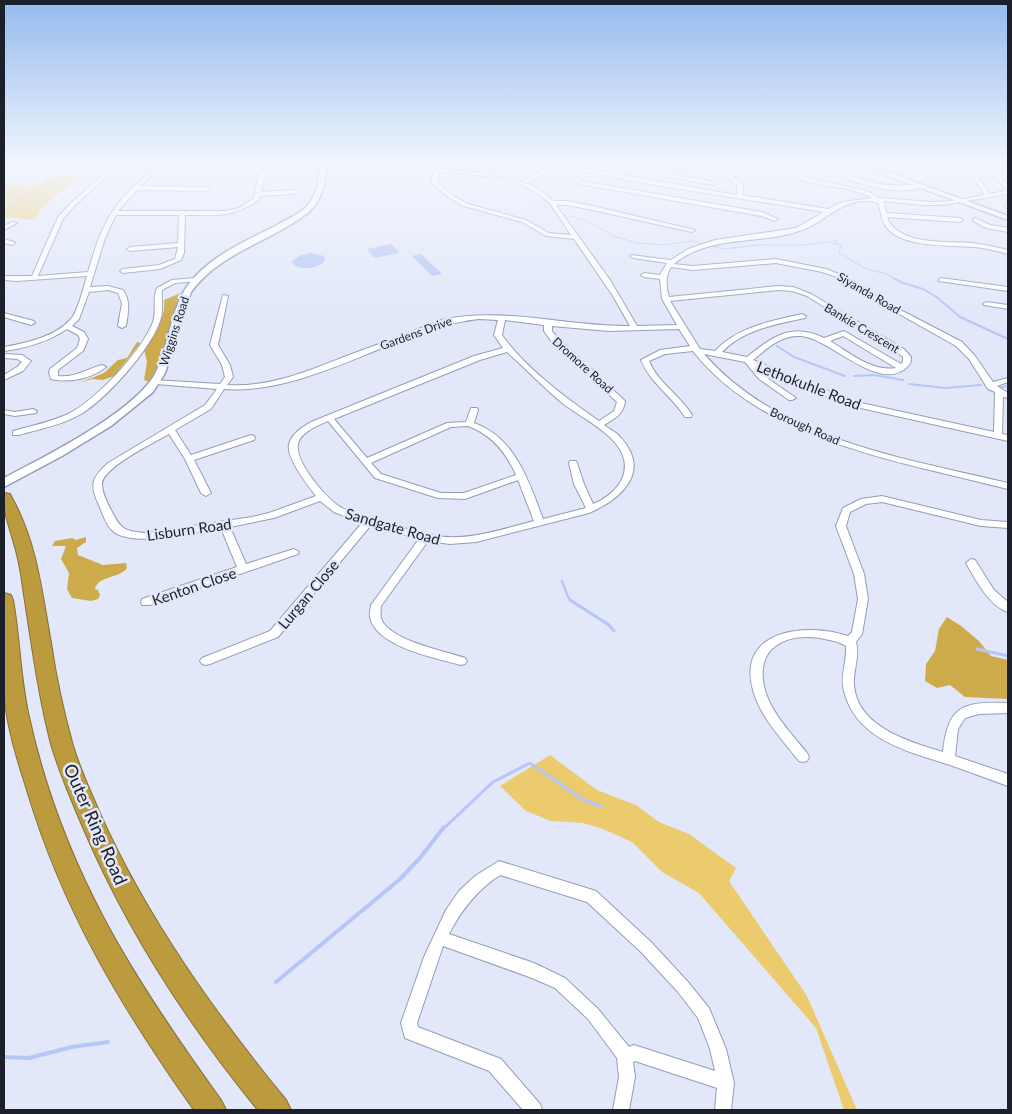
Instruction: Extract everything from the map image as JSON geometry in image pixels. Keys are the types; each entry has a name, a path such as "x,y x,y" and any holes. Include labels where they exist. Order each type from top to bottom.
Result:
{"highway":[{"name":"Outer Ring Road","path":"5,495 23,547 30,575 45,668 60,737 105,853 167,964 206,1019 276,1110"},
{"path":"4,600 18,714 28,756 56,843 110,958 165,1045 211,1110"}],"street":[{"path":"34,278 61,217"},
{"path":"4,349 32,343 67,326 78,312 112,217"},
{"path":"123,271 160,267 172,263 180,257 182,217"},
{"name":"Wiggins Road","path":"5,495 58,454 107,424 140,399 156,382 186,292 195,280 212,265 296,217"},
{"path":"510,217 524,221 548,235 575,237"},
{"path":"561,217 627,312 634,328"},
{"path":"633,217 692,230"},
{"path":"768,217 775,220"},
{"path":"644,275 662,277 670,264 690,250 703,245 796,231 812,225 821,217"},
{"path":"884,217 885,223 891,228 911,238 931,242 979,246 1008,252"},
{"path":"903,217 960,220"},
{"path":"975,220 988,227 1008,230"},
{"path":"4,228 14,223"},
{"path":"4,240 12,243"},
{"path":"130,249 180,245"},
{"name":"Siyanda Road","path":"632,256 693,268 776,261 816,267 834,273 887,305 959,344 969,353 991,387 1008,396"},
{"path":"4,278 91,274"},
{"name":"Borough Road","path":"662,277 665,299 697,350 709,365 731,385 755,402 811,432 885,456 1008,486"},
{"path":"16,433 70,416 93,401 126,367 146,341 156,323 160,306 159,289 164,284 174,281 195,280"},
{"path":"941,280 1008,289"},
{"path":"85,290 108,288 126,295 127,305 122,326"},
{"name":"Bankie Crescent","path":"665,299 778,288 798,290 901,351 907,360 902,368 887,371 872,368 824,341 808,335 787,334 776,338 748,360"},
{"path":"223,387 229,377 229,371 216,349 214,341 225,296"},
{"path":"986,304 1008,307"},
{"path":"4,315 31,322"},
{"path":"717,353 734,338 770,324 802,316"},
{"name":"Gardens Drive","path":"156,382 223,387 257,386 286,381 459,318 481,317 600,328 681,327"},
{"name":"Sandgate Road","path":"502,319 498,335 508,349 565,401 600,424 617,438 626,449 629,457 630,471 627,480 617,494 602,504 591,509 540,523 460,542 425,538 368,521 334,508 321,497 293,455 293,443 302,431 329,418 476,358 508,349"},
{"name":"Dromore Road","path":"548,324 550,334 621,401 621,408 618,412 600,424"},
{"path":"67,326 81,334 84,339 80,349 54,369 54,377 68,378 81,376 102,366"},
{"path":"824,341 844,334 902,368"},
{"name":"Lethokuhle Road","path":"688,415 681,403 660,384 645,360 663,352 697,350 717,353 748,360 850,403 1008,438"},
{"path":"4,356 19,357 27,361 20,369 4,378"},
{"path":"748,360 751,366 765,380 792,398"},
{"path":"991,387 998,382 1008,380"},
{"name":"Lisburn Road","path":"223,387 208,407 111,465 100,475 97,483 99,495 105,511 115,528 120,532 134,536 146,536 271,516 321,497"},
{"path":"998,436 999,392"},
{"path":"470,423 474,410"},
{"path":"4,412 16,414 33,411"},
{"path":"329,418 374,473 384,480 448,497 465,496 522,476"},
{"path":"366,462 441,429 458,423 470,423 483,428 515,461 540,523"},
{"path":"171,430 189,459 206,493"},
{"path":"189,459 251,438"},
{"path":"573,463 579,484 591,509"},
{"path":"849,642 857,634 863,599 859,574 841,526 846,510 864,501 882,499 980,522 1008,525"},
{"name":"Lurgan Close","path":"206,661 274,634 368,521"},
{"name":"Kenton Close","path":"224,524 243,569"},
{"path":"425,538 382,596 374,612 374,618 384,632 427,650 461,661"},
{"name":"Kenton Close","path":"146,602 294,552"},
{"path":"971,563 990,593 1008,608"},
{"path":"803,757 781,728 760,695 757,678 760,657 772,642 781,636 822,634 852,644 854,654 848,688 859,712 884,736 912,748 1008,780"},
{"path":"948,759 951,729 959,716 973,708 1008,708"},
{"path":"534,1110 495,1065 411,1032 409,1023 440,938 459,900 491,872 499,868 591,896 646,947 704,1013 718,1049 726,1084 723,1110"},
{"path":"440,938 534,971 560,983 593,1014 622,1050 625,1058 627,1077 621,1110"},
{"path":"625,1058 634,1053 726,1084"}],"shaded area":[{"path":"4,217 37,217 35,220"},
{"path":"183,292 150,382 144,380 147,362 144,349 161,320 164,300"},
{"path":"137,342 140,343 139,345 114,376 103,380 92,379 79,383 104,373 118,360 127,358"},
{"path":"86,537 86,542 77,548 78,555 103,565 126,563 127,568 119,574 101,581 95,589 98,590 100,595 98,599 91,601 72,598 67,589 69,573 61,559 66,546 52,546 55,541 72,538 76,540"},
{"path":"947,617 979,641 991,656 1008,660 1008,699 965,697 950,685 937,688 925,681 926,664 935,651 939,629"},
{"path":"550,755 597,790 636,805 659,822 689,834 736,868 729,881 807,996 857,1110 844,1110 816,1028 699,893 662,872 632,842 603,829 583,823 551,821 526,811 500,786"}],"water":[{"path":"391,244 398,253 374,258 367,249"},
{"path":"311,253 324,256 325,261 309,268 301,268 293,264 292,261 301,255"},
{"path":"421,254 442,274 432,276 412,256"}],"waterway":[{"path":"574,217 589,222 613,236 637,243 664,245 692,241 723,249 759,245 802,245 828,242 841,245 839,253 866,269 887,274 895,279"},
{"path":"831,238 838,243"},
{"path":"895,279 923,289 938,298 960,317 1008,339"},
{"path":"777,346 794,357 845,376"},
{"path":"854,376 874,375 903,380"},
{"path":"909,384 945,388 981,385"},
{"path":"1001,387 1008,386"},
{"path":"562,581 571,601"},
{"path":"571,601 609,625 614,631"},
{"path":"977,649 1008,656"},
{"path":"443,829 493,782 530,763 582,799 601,806"},
{"path":"276,982 399,880 420,858 444,827"},
{"path":"4,1057 29,1058 72,1047 108,1042"}]}
